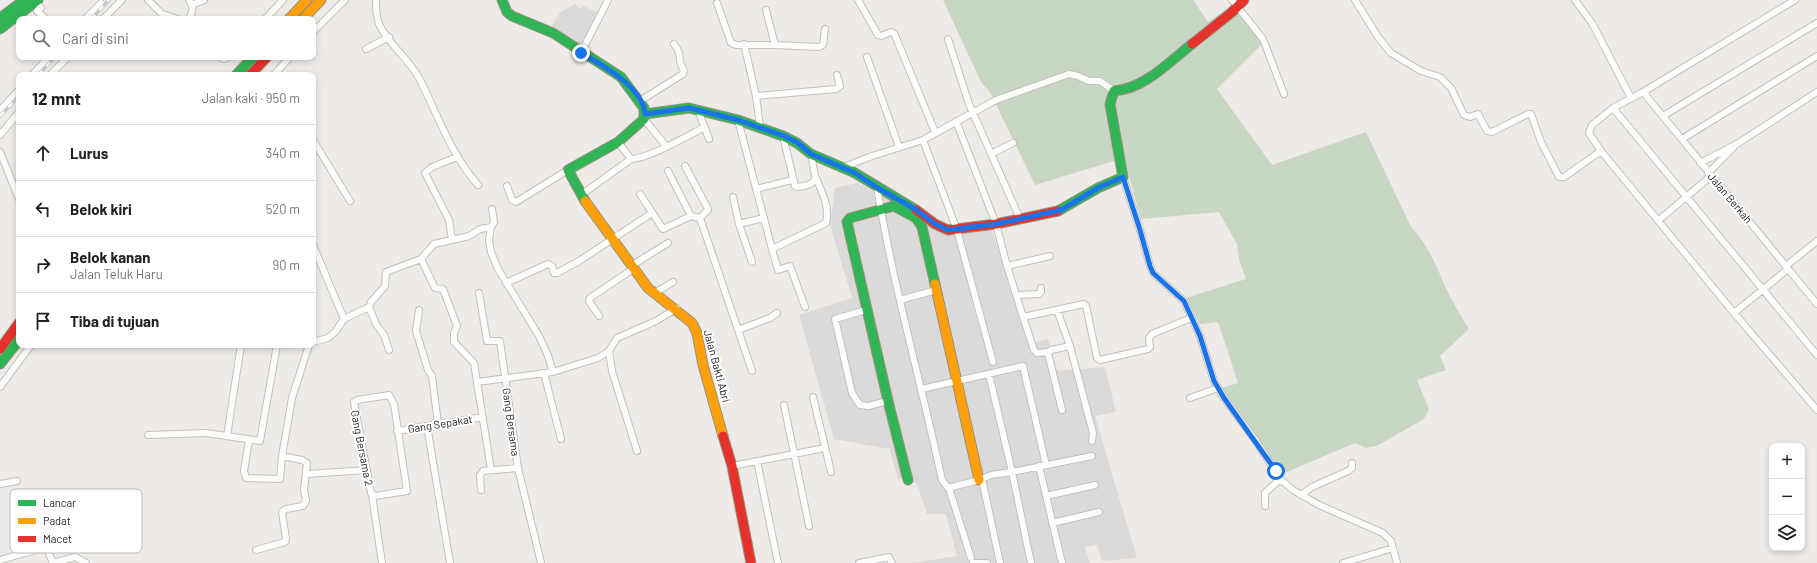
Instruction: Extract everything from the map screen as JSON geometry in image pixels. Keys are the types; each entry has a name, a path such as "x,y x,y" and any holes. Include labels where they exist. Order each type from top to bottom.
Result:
{"main road":[{"path":"292,16 307,0"},
{"path":"306,16 321,0"},
{"path":"502,0 507,12 512,16 553,33 581,53 621,77 640,101 644,108 644,117"},
{"path":"568,170 618,142 644,117 680,108 698,110 738,120 784,136 798,143 811,154 844,167 876,187 910,205 941,227 957,230 996,224 1061,210 1098,188 1123,177 1110,104 1114,91 1126,90 1144,81 1238,2"},
{"path":"0,18 26,4 37,4"},
{"path":"0,29 26,4"},
{"path":"239,72 250,60"},
{"path":"253,72 264,60"},
{"name":"Jalan Bakti Abri","path":"568,170 581,195 610,239 632,268 654,293 677,308 692,323 697,333 703,364 732,466 751,563"},
{"path":"908,480 866,310 847,222 850,218 879,209 897,207 916,218 920,223 956,382 980,479"},
{"path":"0,349 16,328"},
{"path":"0,364 16,344"}],"street":[{"path":"106,16 122,0"},
{"path":"148,0 162,14 168,16"},
{"path":"190,16 192,14 191,2 204,0"},
{"path":"268,16 283,0"},
{"path":"316,29 345,0"},
{"path":"376,0 377,16 380,25 419,78 444,132 458,157 478,185"},
{"path":"581,53 608,0"},
{"path":"858,0 878,35 881,36 891,32 894,33 934,132"},
{"path":"1355,0 1378,36 1391,53 1421,71 1440,77 1452,88 1464,115 1470,117 1478,114 1486,131 1492,132 1528,114 1531,114 1541,142 1559,177 1564,177 1601,151"},
{"path":"1575,0 1592,23 1631,98"},
{"path":"1795,0 1643,92 1613,108 1592,125 1589,133 1601,151 1734,313 1817,410"},
{"path":"1238,2 1263,39 1284,94"},
{"path":"88,16 101,3"},
{"path":"717,3 732,42 736,45 821,47 825,29"},
{"path":"37,4 44,16"},
{"path":"766,10 775,45"},
{"path":"1664,116 1817,23"},
{"path":"366,49 389,37"},
{"path":"948,39 957,71 991,154 1020,219"},
{"path":"640,101 683,74 684,71 681,63 681,54 674,44"},
{"path":"744,44 756,96 760,128"},
{"path":"1682,139 1817,56"},
{"path":"867,57 899,147"},
{"path":"35,72 46,60"},
{"path":"54,72 65,60"},
{"path":"277,72 287,60"},
{"path":"844,167 872,156 923,140 934,132 996,100 1069,74 1089,81 1100,81 1114,91"},
{"path":"756,96 836,89 840,86 837,75"},
{"name":"Jalan Berkah","path":"1643,92 1817,304"},
{"path":"1700,163 1737,144 1817,92"},
{"path":"0,110 16,93"},
{"path":"1613,108 1817,355"},
{"path":"698,110 709,139"},
{"path":"0,135 16,116"},
{"path":"644,117 666,146"},
{"path":"738,120 778,270 790,266 805,307"},
{"path":"956,121 996,224 1007,266 1034,350 1037,353 1048,352 1054,349 1070,346"},
{"path":"581,195 631,159 644,156 705,127"},
{"path":"784,136 794,184 797,187 810,184 816,178"},
{"path":"923,140 957,230 993,362"},
{"path":"618,142 631,159"},
{"path":"991,154 1013,143"},
{"path":"1659,220 1710,174 1737,144"},
{"path":"316,145 350,201"},
{"path":"0,152 16,192"},
{"path":"772,249 826,223 827,209 825,196 816,178 811,154"},
{"path":"452,240 449,220 425,173 432,167 458,157"},
{"path":"686,166 708,210 700,218"},
{"path":"507,186 512,200 516,202 568,170"},
{"path":"668,171 690,216"},
{"path":"1123,177 1153,273 1182,298 1200,336 1214,381 1280,479 1292,490 1319,505 1380,531 1387,536 1393,548 1397,563"},
{"path":"756,189 792,180"},
{"path":"876,187 879,209 942,480 949,488 972,561 987,563"},
{"path":"640,194 662,228 666,229 690,216 700,218"},
{"path":"733,196 739,224 752,262"},
{"path":"492,209 494,222 491,227 489,240 491,252 498,269 539,336 553,372"},
{"path":"506,283 548,264 552,266 554,273 556,273 579,261 610,239 652,213"},
{"path":"700,218 752,370"},
{"path":"739,224 764,218"},
{"path":"316,341 328,338 336,331 344,319 369,307 371,302 385,286 386,272 421,259 434,244 469,236 480,229 491,227"},
{"path":"1734,313 1817,241"},
{"path":"599,316 589,301 590,298 668,243"},
{"path":"316,252 344,319"},
{"path":"1007,266 1050,256"},
{"path":"421,259 436,289 443,289 457,326 454,333 454,342 473,360 491,470"},
{"path":"654,293 673,282"},
{"path":"1017,295 1039,294 1041,288"},
{"path":"900,300 936,290"},
{"name":"Gang Bersama","path":"479,293 486,341 500,341 518,468 541,563"},
{"path":"1023,317 1082,304 1086,306 1097,358 1100,360 1148,349 1150,347 1149,338 1152,334 1191,318"},
{"path":"369,307 376,324 384,335 389,350"},
{"path":"477,382 553,372 598,358 609,351 617,338 656,321 677,308"},
{"path":"419,310 416,330 428,370 432,376 438,424"},
{"path":"866,310 835,319 852,393 860,405 868,406 888,401"},
{"path":"1057,310 1070,346 1093,433 1092,441"},
{"path":"738,330 770,318 777,313"},
{"path":"0,387 29,348"},
{"path":"227,436 241,348"},
{"path":"148,435 206,433 260,441 276,348"},
{"path":"249,440 244,471 248,479 280,479 282,456 292,398 308,348"},
{"path":"609,351 612,371 636,451"},
{"path":"1048,352 1062,410"},
{"path":"922,390 1023,366 1046,465"},
{"path":"544,373 561,439"},
{"path":"989,374 1031,563"},
{"path":"1190,398 1218,388"},
{"name":"Gang Bersama 2","path":"389,395 393,400 407,491 372,495 367,470 354,402 357,400 389,395"},
{"path":"813,398 832,472"},
{"path":"784,405 809,526"},
{"name":"Gang Sepakat","path":"397,431 483,417"},
{"path":"426,426 450,563"},
{"path":"732,466 825,448"},
{"path":"256,550 284,542 286,539 282,512 286,509 303,506 305,504 306,497 304,490 307,474 307,463 305,461 282,456"},
{"path":"949,488 991,475 1092,456"},
{"path":"757,461 778,563"},
{"path":"1301,495 1312,487 1348,471 1352,464"},
{"path":"1038,466 1062,563"},
{"path":"481,490 481,473 491,470 518,468"},
{"path":"307,474 367,470"},
{"path":"980,479 1000,563"},
{"path":"1265,506 1264,498 1266,493 1280,479"},
{"path":"0,484 17,481"},
{"path":"1046,496 1095,485"},
{"path":"372,495 382,563"},
{"path":"1052,523 1099,512"},
{"path":"1343,563 1393,548"},
{"path":"0,560 25,553"},
{"path":"49,553 53,563 75,557 86,563"},
{"path":"859,563 889,556 892,563"}],"shaded area":[{"path":"576,4 579,9 584,6 597,12 580,51 550,30 560,12"},
{"path":"857,183 896,203 947,233 990,224 1029,344 1048,339 1057,371 1105,367 1116,412 1095,416 1137,558 1102,561 1097,545 1085,547 1090,563 911,563 957,556 946,514 927,514 917,484 898,478 889,449 834,439 799,315 852,298 830,225 835,188"}],"green space":[{"path":"943,0 1193,0 1208,22 1232,5 1262,44 1217,89 1272,165 1366,132 1411,227 1422,240 1435,262 1450,297 1469,329 1440,356 1446,370 1417,380 1429,409 1424,419 1378,445 1366,448 1355,443 1282,474 1222,388 1238,383 1218,322 1200,324 1186,298 1246,279 1239,259 1237,244 1219,212 1141,219 1124,158 1035,185 990,92 981,82"}],"railway":[{"path":"94,16 109,0"},
{"path":"41,72 52,60"},
{"path":"0,116 16,99"}],"traffic: fast":[{"path":"0,18 24,0"},
{"path":"17,16 38,0"},
{"path":"502,0 507,12 512,16 553,33 621,77 644,108 644,119 618,142 568,170 585,201"},
{"path":"0,29 16,17"},
{"path":"1058,211 1098,188 1123,177 1110,104 1114,91 1136,85 1156,74 1192,44"},
{"path":"239,72 250,60"},
{"path":"645,114 689,108 738,120 783,136 797,143 811,154 855,173 916,210"},
{"path":"908,480 888,401 847,222 850,218 894,206 916,218 922,227 935,284"},
{"path":"0,364 16,344"}],"traffic: slow":[{"path":"292,16 307,0"},
{"path":"306,16 321,0"},
{"path":"585,201 648,288 692,323 697,333 703,365 723,436"},
{"path":"935,284 979,480"}],"traffic: jam":[{"path":"1192,44 1231,13 1244,0"},
{"path":"253,72 264,60"},
{"path":"916,210 935,224 948,230 996,224 1058,211"},
{"path":"0,349 16,327"},
{"path":"723,436 732,466 751,563"}],"route":[{"path":"581,53 621,77 640,101 644,108 645,114 680,108 689,108 738,120 784,136 798,143 811,154 844,167 876,187 894,195 935,224 948,230 996,224 1061,210 1098,188 1123,177 1140,230 1147,258 1153,273 1184,301 1200,336 1214,381 1224,398 1276,471"}]}
